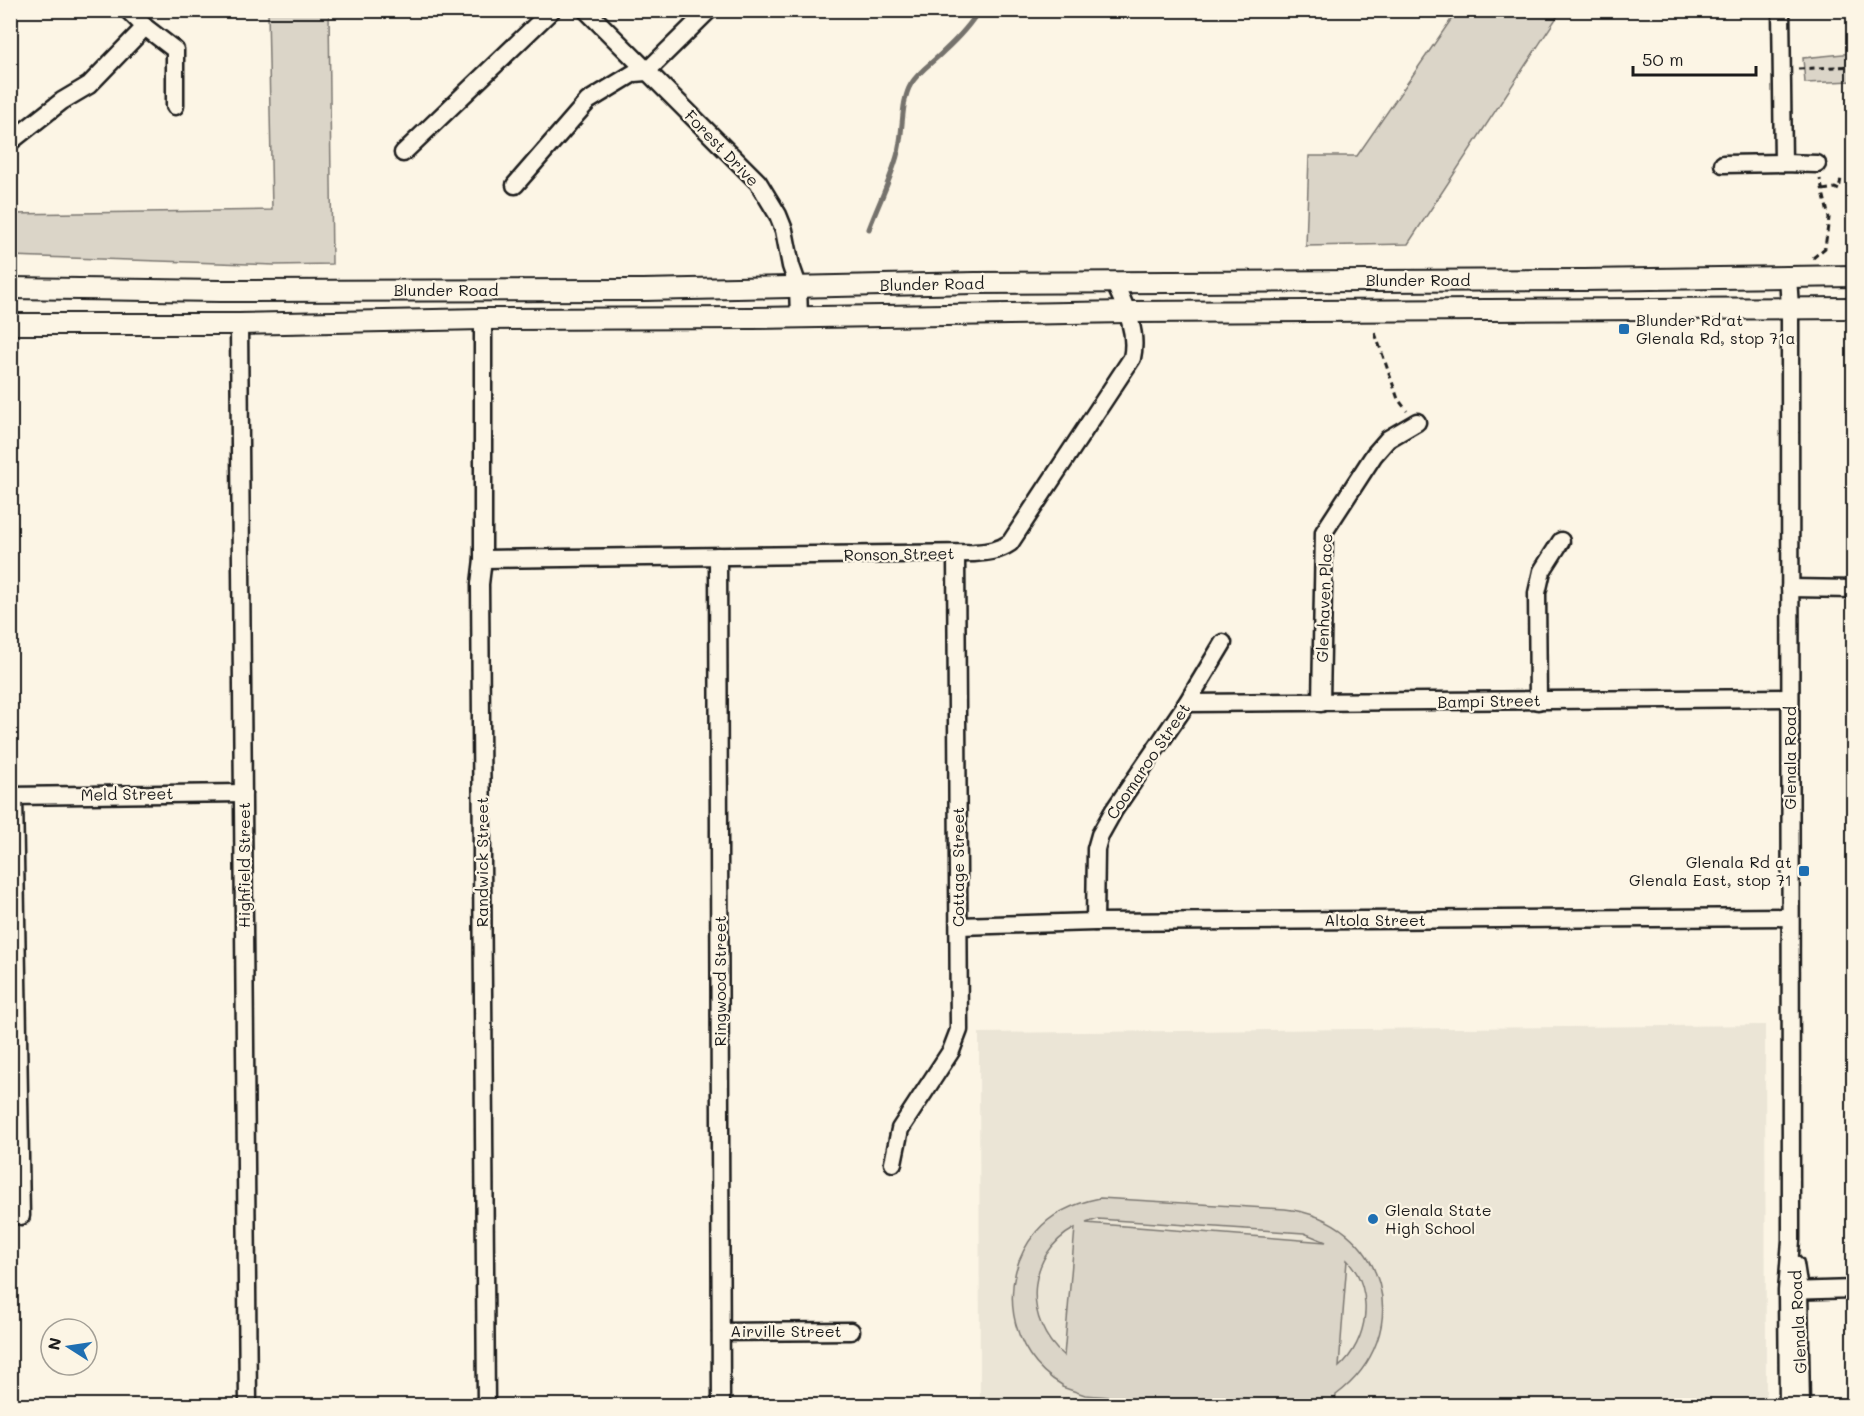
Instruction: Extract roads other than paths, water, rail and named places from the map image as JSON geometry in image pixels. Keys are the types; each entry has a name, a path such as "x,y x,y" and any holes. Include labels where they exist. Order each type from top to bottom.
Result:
{"main road":[{"name":"Blunder Road","path":"10,288 220,291 596,290 1114,282 1854,276"},
{"name":"Blunder Road","path":"10,324 239,324 1128,312 1854,308"}],"street":[{"path":"128,10 145,27 175,50 175,106"},
{"path":"403,153 552,10"},
{"name":"Forest Drive","path":"586,10 758,183 778,215 784,230 791,266 798,286 799,317"},
{"path":"515,185 588,101 634,73 646,72 710,10"},
{"path":"1781,10 1783,163"},
{"path":"10,142 62,101 89,86 145,27"},
{"path":"1723,164 1817,164"},
{"name":"Glenala Road","path":"1788,277 1790,307 1791,1240 1801,1406"},
{"name":"Ronson Street","path":"483,559 992,552 1010,543 1132,358 1134,348 1128,312 1114,282"},
{"name":"Randwick Street","path":"483,319 483,559 480,584 486,1406"},
{"name":"Highfield Street","path":"239,324 248,1406"},
{"name":"Glenhaven Place","path":"1321,703 1324,532 1374,455 1388,439 1417,422"},
{"path":"1538,701 1537,593 1542,571 1561,541"},
{"name":"Cottage Street","path":"893,1163 900,1129 951,1051 959,1030 956,554"},
{"name":"Ringwood Street","path":"718,556 721,1406"},
{"path":"1790,588 1854,589"},
{"name":"Coomaroo Street","path":"1095,921 1096,849 1100,835 1114,810 1187,703 1222,643"},
{"name":"Bampi Street","path":"1187,703 1790,698"},
{"name":"Meld Street","path":"12,796 243,793"},
{"path":"12,796 15,1174 21,1216"},
{"name":"Altola Street","path":"959,926 1095,921 1791,916"},
{"path":"1793,1291 1854,1289"},
{"name":"Glenala Road","path":"1788,1406 1793,1291"},
{"name":"Airville Street","path":"721,1332 851,1331"}],"waterway":[{"path":"869,229 897,156 905,100 911,84 962,32 979,10"}],"place":[{"name":"Blunder Rd at Glenala Rd, stop 71a","path":"1624,329"},
{"name":"Glenala Rd at Glenala East, stop 71","path":"1804,871"},
{"name":"Glenala State High School","path":"1373,1219"}]}
